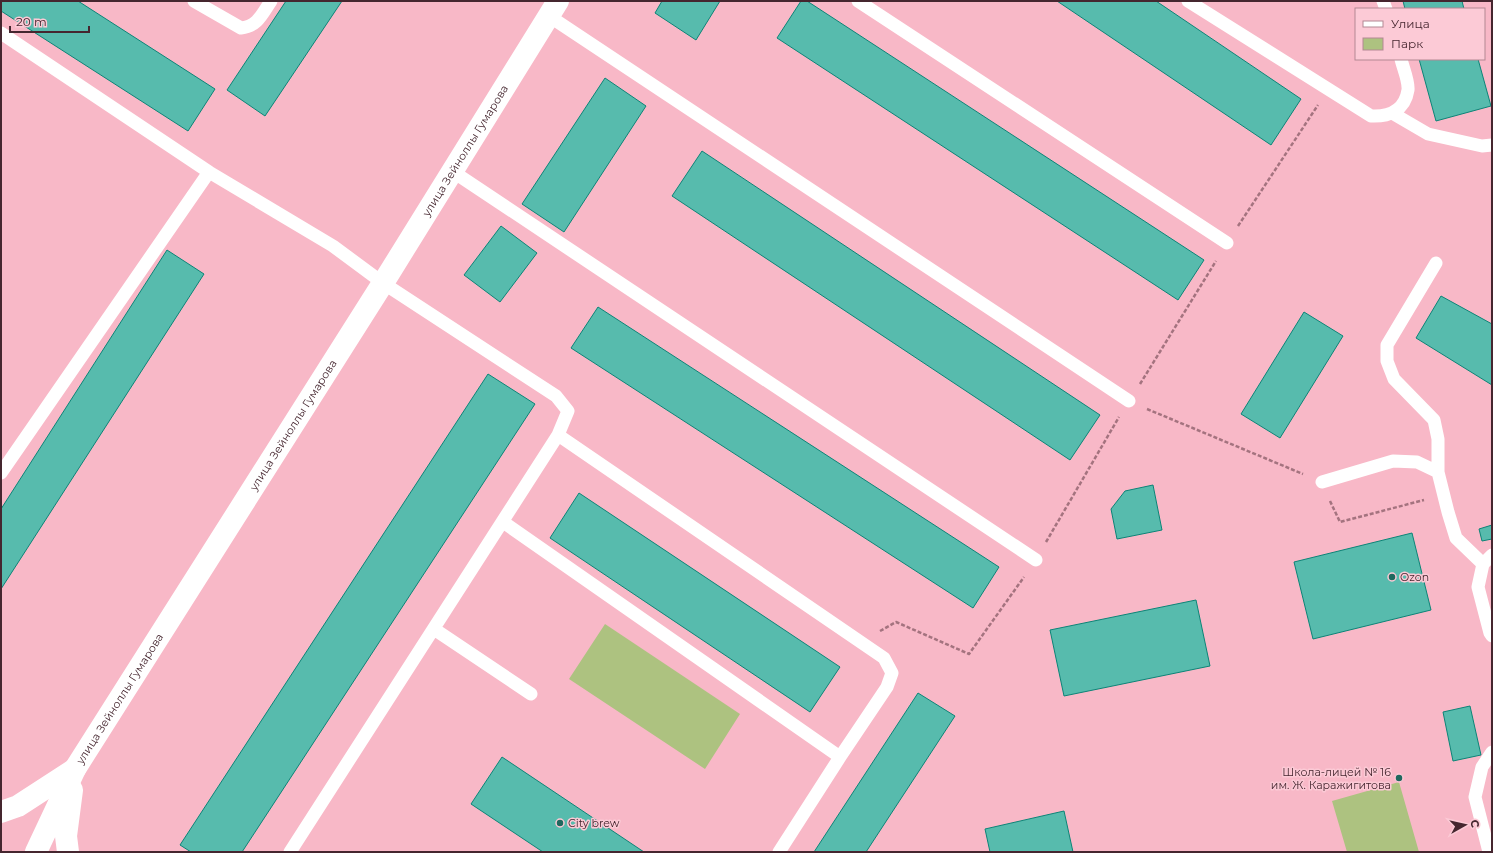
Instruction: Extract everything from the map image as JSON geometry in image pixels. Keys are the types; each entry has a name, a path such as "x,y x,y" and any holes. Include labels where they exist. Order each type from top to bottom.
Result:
{"main road":[{"name":"улица Зейноллы Гумарова","path":"36,852 75,769 383,283 553,8"},
{"path":"1,812 18,806 75,769"},
{"path":"68,852 66,836 75,769"}],"lane":[{"path":"194,1 241,28 249,27 255,23 271,1"},
{"path":"858,1 1227,243"},
{"path":"1188,1 1371,116 1382,117 1392,114 1403,104 1408,89 1401,60"},
{"path":"553,8 1129,401"},
{"path":"1,33 209,172 333,246 383,283 556,396 568,411 558,435 290,852"},
{"path":"1392,114 1428,134 1482,146 1492,145"},
{"path":"452,171 1036,560"},
{"path":"1,473 5,458 209,172"},
{"path":"1436,263 1386,345 1387,361 1394,379 1434,420 1438,439 1438,472 1456,538 1483,564"},
{"path":"558,435 884,658 892,673 887,687 779,852"},
{"path":"1322,482 1393,461 1417,462 1438,472"},
{"path":"503,522 840,757"},
{"path":"1492,555 1483,564 1478,587 1492,636"},
{"path":"434,629 531,694"},
{"path":"1489,852 1475,797 1482,767 1492,752"}],"path":[{"path":"1129,401 1322,482 1340,522 1431,499 1436,511 1448,512"}],"green space":[{"path":"605,624 740,714 705,769 569,679"},
{"path":"1399,782 1419,852 1347,852 1332,801"}],"building":[{"path":"1,1 78,1 215,89 188,131 1,11"},
{"path":"286,1 342,1 265,116 227,90"},
{"path":"662,1 720,1 696,40 655,13"},
{"path":"801,1 807,1 1204,260 1178,300 777,38"},
{"path":"1057,1 1156,1 1301,99 1271,145"},
{"path":"1403,1 1462,1 1464,8 1405,8"},
{"path":"1419,60 1478,60 1491,106 1436,121"},
{"path":"605,78 646,106 564,232 522,204"},
{"path":"702,151 1100,415 1070,460 672,196"},
{"path":"501,226 537,253 500,302 464,275"},
{"path":"167,250 204,274 1,589 1,509"},
{"path":"1441,296 1492,324 1492,385 1416,338"},
{"path":"598,307 999,567 973,608 571,348"},
{"path":"1304,312 1343,336 1280,438 1241,414"},
{"path":"488,374 535,404 242,852 191,852 180,845"},
{"path":"1153,485 1162,530 1117,539 1111,509 1125,491"},
{"path":"579,493 840,667 810,712 550,538"},
{"path":"1492,525 1492,539 1482,541 1479,529"},
{"path":"1412,533 1431,610 1313,639 1294,562"},
{"path":"1196,600 1210,666 1064,696 1050,630"},
{"path":"918,693 955,716 866,852 814,852"},
{"path":"1470,706 1481,755 1453,761 1443,712"},
{"path":"502,757 644,852 543,852 471,804"},
{"path":"1064,811 1073,852 990,852 985,829"}],"place":[{"name":"Ozon","path":"1392,577"},
{"name":"Школа-лицей № 16 им. Ж. Каражигитова","path":"1399,778"},
{"name":"City brew","path":"560,823"}]}
